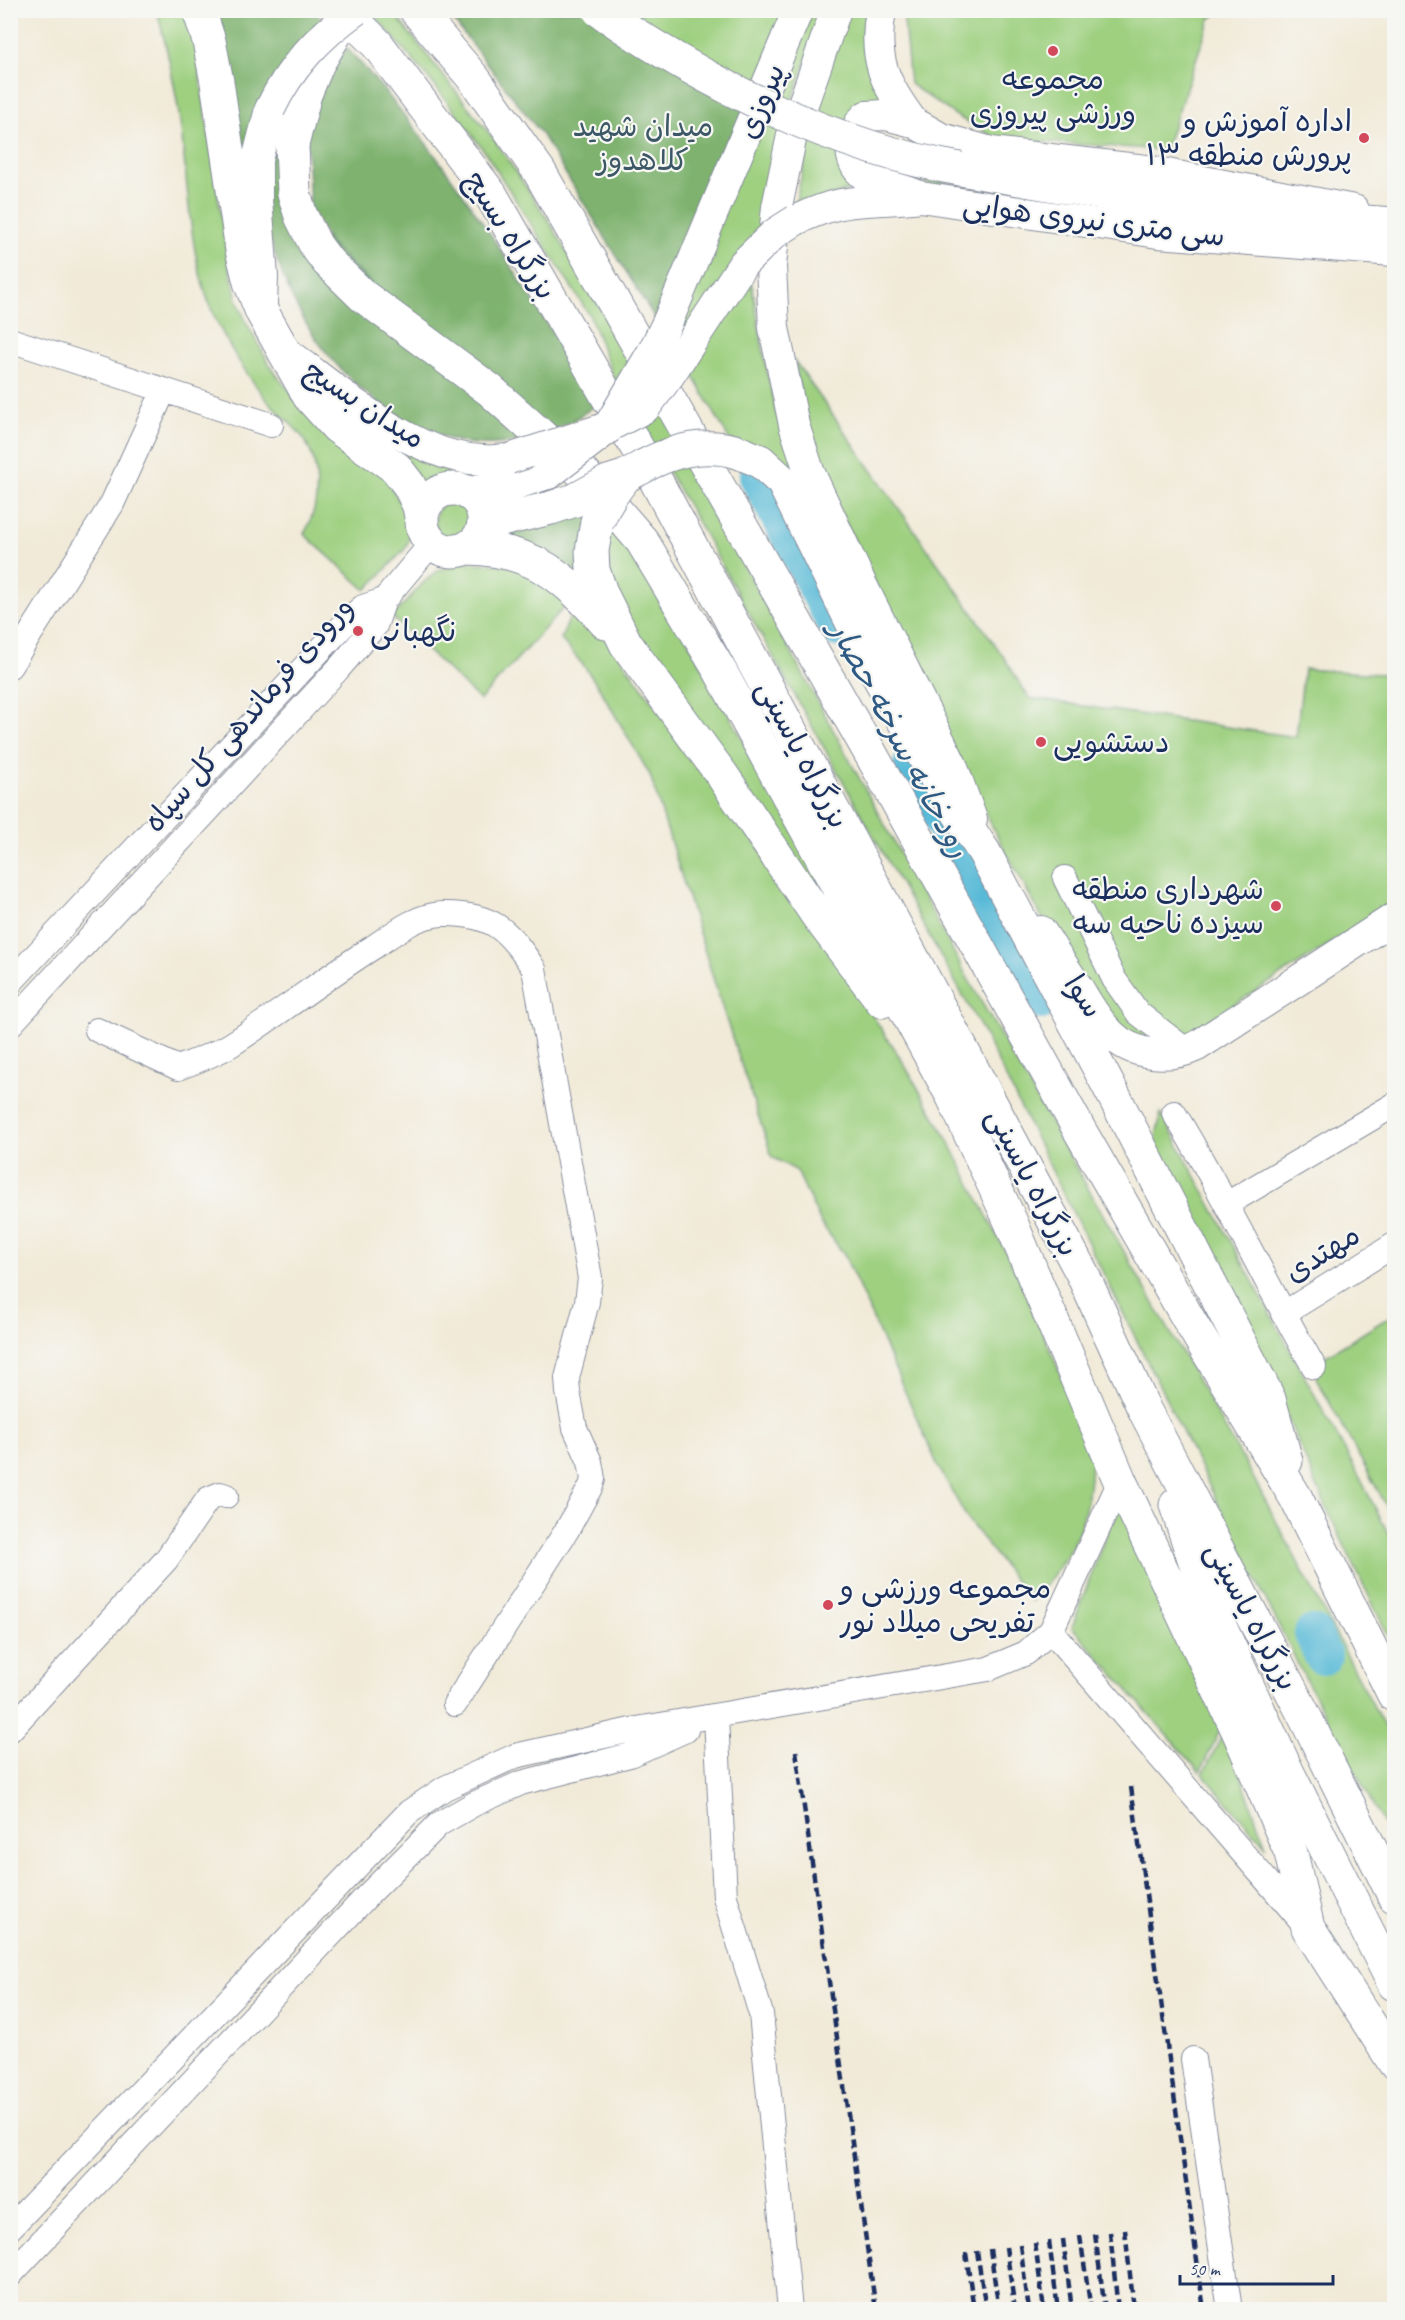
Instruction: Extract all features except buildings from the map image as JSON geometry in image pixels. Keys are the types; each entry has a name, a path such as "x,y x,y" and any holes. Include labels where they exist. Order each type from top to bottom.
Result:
{"highway":[{"path":"199,10 209,41 215,71 242,250 250,282 262,312 309,396 337,427 396,468 405,479 419,506 426,530 449,552 476,536 551,508 586,511"},
{"name":"بزرگراه بسیج","path":"416,10 475,80 539,171 710,468"},
{"path":"599,10 647,44 735,91 786,114 881,151 930,164 1160,203 1239,213 1395,224"},
{"path":"347,14 318,63 305,94 291,145 294,193 301,216 316,246 327,262 363,297 490,390 577,467 642,542 720,671 953,1097 1018,1239 1120,1481 1239,1733 1291,1853 1308,1928 1395,2061"},
{"name":"بزرگراه بسیج","path":"347,14 376,44 491,195 640,476"},
{"path":"469,494 549,472 608,428"},
{"path":"626,644 602,595 593,570 586,511 609,482 640,476 657,459 693,447 721,447 760,461 783,482 879,677 942,788 984,852 1114,1096 1269,1399 1296,1498"},
{"name":"بزرگراه یاسینی","path":"710,468 1080,1131 1189,1320 1296,1498 1395,1695"},
{"name":"بزرگراه یاسینی","path":"640,476 1082,1273 1144,1409 1302,1711 1395,1896"},
{"path":"426,530 429,499 438,493 457,489 469,494 481,506 476,536"},
{"path":"476,536 543,566 576,590 626,644 722,775 817,915 953,1097"},
{"path":"1144,1409 1209,1603 1293,1782 1395,1984"}],"main road":[{"name":"پیروزی","path":"608,428 667,323 798,10"},
{"name":"سوا","path":"836,10 792,135 779,196 771,266 774,328 794,425 809,471 867,596 952,765 984,852 1035,922 1088,1004 1112,1035 1126,1046 1138,1051 1164,1054 1192,1048 1395,918"},
{"path":"881,10 879,50 884,75 895,98 913,123"},
{"path":"262,312 263,277 257,200 257,160 270,109 298,62 324,34 347,14"},
{"path":"913,123 886,116 866,116 852,133 850,147 858,169 869,179 905,189 921,197"},
{"name":"سی متری نیروی هوایی","path":"913,123 941,138 991,152 1146,170 1395,218"},
{"name":"سی متری نیروی هوایی","path":"608,428 645,408 669,376 743,264 774,234 820,209 841,204 871,200 899,201 921,197 1158,233 1395,251"},
{"name":"میدان بسیج","path":"286,352 396,432 425,447 452,455 480,460 510,459 608,428"},
{"path":"1192,1048 1195,1057 1203,1060 1395,941"}],"street":[{"path":"10,340 271,425"},
{"path":"10,666 112,504 164,390"},
{"path":"384,600 426,530"},
{"name":"ورودی فرماندهی کل سپاه","path":"10,983 352,616 363,607 384,600"},
{"name":"ورودی فرماندهی کل سپاه","path":"10,1025 339,668 375,626 384,600"},
{"path":"1065,878 1114,979 1138,1013 1192,1048"},
{"path":"97,1030 178,1068 230,1046 354,959 414,921 440,914 478,918 494,924 507,932 517,943 534,969 590,1278 587,1302 567,1378 575,1428 590,1462 593,1479 567,1530 455,1704"},
{"path":"1227,1204 1395,1105"},
{"path":"1174,1113 1227,1204 1283,1314 1314,1367"},
{"name":"مهتدی","path":"1283,1314 1395,1245"},
{"path":"10,2228 409,1812 445,1788 515,1756 631,1730 988,1669 1026,1653 1051,1631 1120,1481"},
{"path":"10,1730 166,1560 208,1499 220,1494 226,1497"},
{"path":"1051,1631 1308,1928"},
{"path":"10,2275 382,1880 439,1824 474,1804 521,1783 630,1755 716,1717"},
{"path":"716,1717 725,1897 761,2014 790,2310"},
{"path":"1193,2059 1230,2310"}],"green space":[{"path":"157,11 190,11 227,255 237,300 246,322 272,369 285,386 378,464 414,527 405,549 366,590 304,534 310,523 316,497 316,471 313,458 301,435 266,399 245,370 220,329 207,299 193,240 177,102"},
{"path":"213,11 313,11 324,21 251,202"},
{"path":"371,11 392,11 493,138 549,221 645,385 764,115 784,122 758,233 651,382 728,536 966,975 1253,1477 1394,1745 1394,1844 1305,1678 981,1028 692,512 614,379 590,316 485,152 436,87"},
{"name":"میدان شهید کلاهدوز","path":"446,11 583,11 748,107 656,320 540,132"},
{"path":"613,11 789,11 754,91"},
{"path":"808,11 824,11 790,107 772,99"},
{"path":"849,11 875,11 889,102 848,121 811,115"},
{"name":"مجموعه ورزشی پیروزی","path":"903,11 1221,11 1210,19 1165,150 997,139 957,116 910,84"},
{"path":"347,48 383,89 450,175 511,266 568,358 596,405 571,422 549,432 337,257 310,207 306,125 337,61"},
{"path":"309,61 288,203 532,439 498,444 469,443 446,438 417,425 371,397 351,379 317,340 303,317 290,293 269,236 262,203 262,180 265,167"},
{"path":"811,134 840,146 866,184 794,209"},
{"path":"864,161 956,185 942,189"},
{"path":"750,274 777,415 817,515 787,470 729,439 688,366"},
{"path":"794,360 1003,656 1029,698 1296,737 1304,669 1394,675 1394,903 1182,1038 1130,1040 1062,954 993,828 947,736 830,490 803,405"},
{"path":"319,390 510,472 481,485 452,479 439,481 426,490"},
{"path":"607,487 592,587 514,548 496,524"},
{"path":"455,501 463,502 469,507 474,513 474,529 469,535 463,540 455,541 447,540 441,535 436,529 435,521 436,513 441,507 447,502"},
{"path":"605,519 663,596 860,950 612,602"},
{"path":"463,562 518,566 567,604 480,700 392,617 425,581 439,570"},
{"path":"574,607 599,628 800,905 901,1059 948,1140 1020,1280 1091,1445 1089,1491 1079,1530 1060,1566 1031,1601 968,1520 938,1466 844,1254 821,1223 797,1171 772,1157 725,1016 650,775 600,689 561,639"},
{"path":"1161,1113 1360,1478 1394,1545 1394,1648 1331,1518 1287,1417 1159,1166 1156,1136"},
{"path":"1394,1314 1394,1520 1316,1378 1323,1358"},
{"path":"1120,1497 1222,1726 1200,1772 1072,1627"},
{"path":"1225,1730 1266,1847 1203,1774"}],"waterway":[{"name":"رودخانه سرخه حصار","path":"758,477 838,628"},
{"name":"رودخانه سرخه حصار","path":"912,765 1041,1001"},
{"name":"رودخانه سرخه حصار","path":"1313,1634 1323,1656"}],"railway":[{"path":"796,1751 876,2310"},
{"path":"1131,1787 1204,2310"},
{"path":"1125,2230 1134,2310"},
{"path":"1110,2232 1118,2310"},
{"path":"1095,2234 1105,2310"},
{"path":"1080,2236 1091,2310"},
{"path":"1063,2239 1072,2310"},
{"path":"1049,2241 1058,2310"},
{"path":"1035,2243 1044,2310"},
{"path":"1020,2245 1029,2310"},
{"path":"1006,2247 1015,2310"},
{"path":"990,2249 999,2310"},
{"path":"977,2251 986,2310"},
{"path":"966,2253 974,2310"}],"place":[{"name":"مجموعه ورزشی پیروزی","path":"1053,51"},
{"name":"اداره آموزش و پرورش منطقه ۱۳","path":"1364,138"},
{"name":"نگهبانی","path":"358,631"},
{"name":"دستشویی","path":"1041,742"},
{"name":"شهرداری منطقه سیزده ناحیه سه","path":"1276,906"},
{"name":"مجموعه ورزشی و تفریحی میلاد نور","path":"828,1605"}]}
